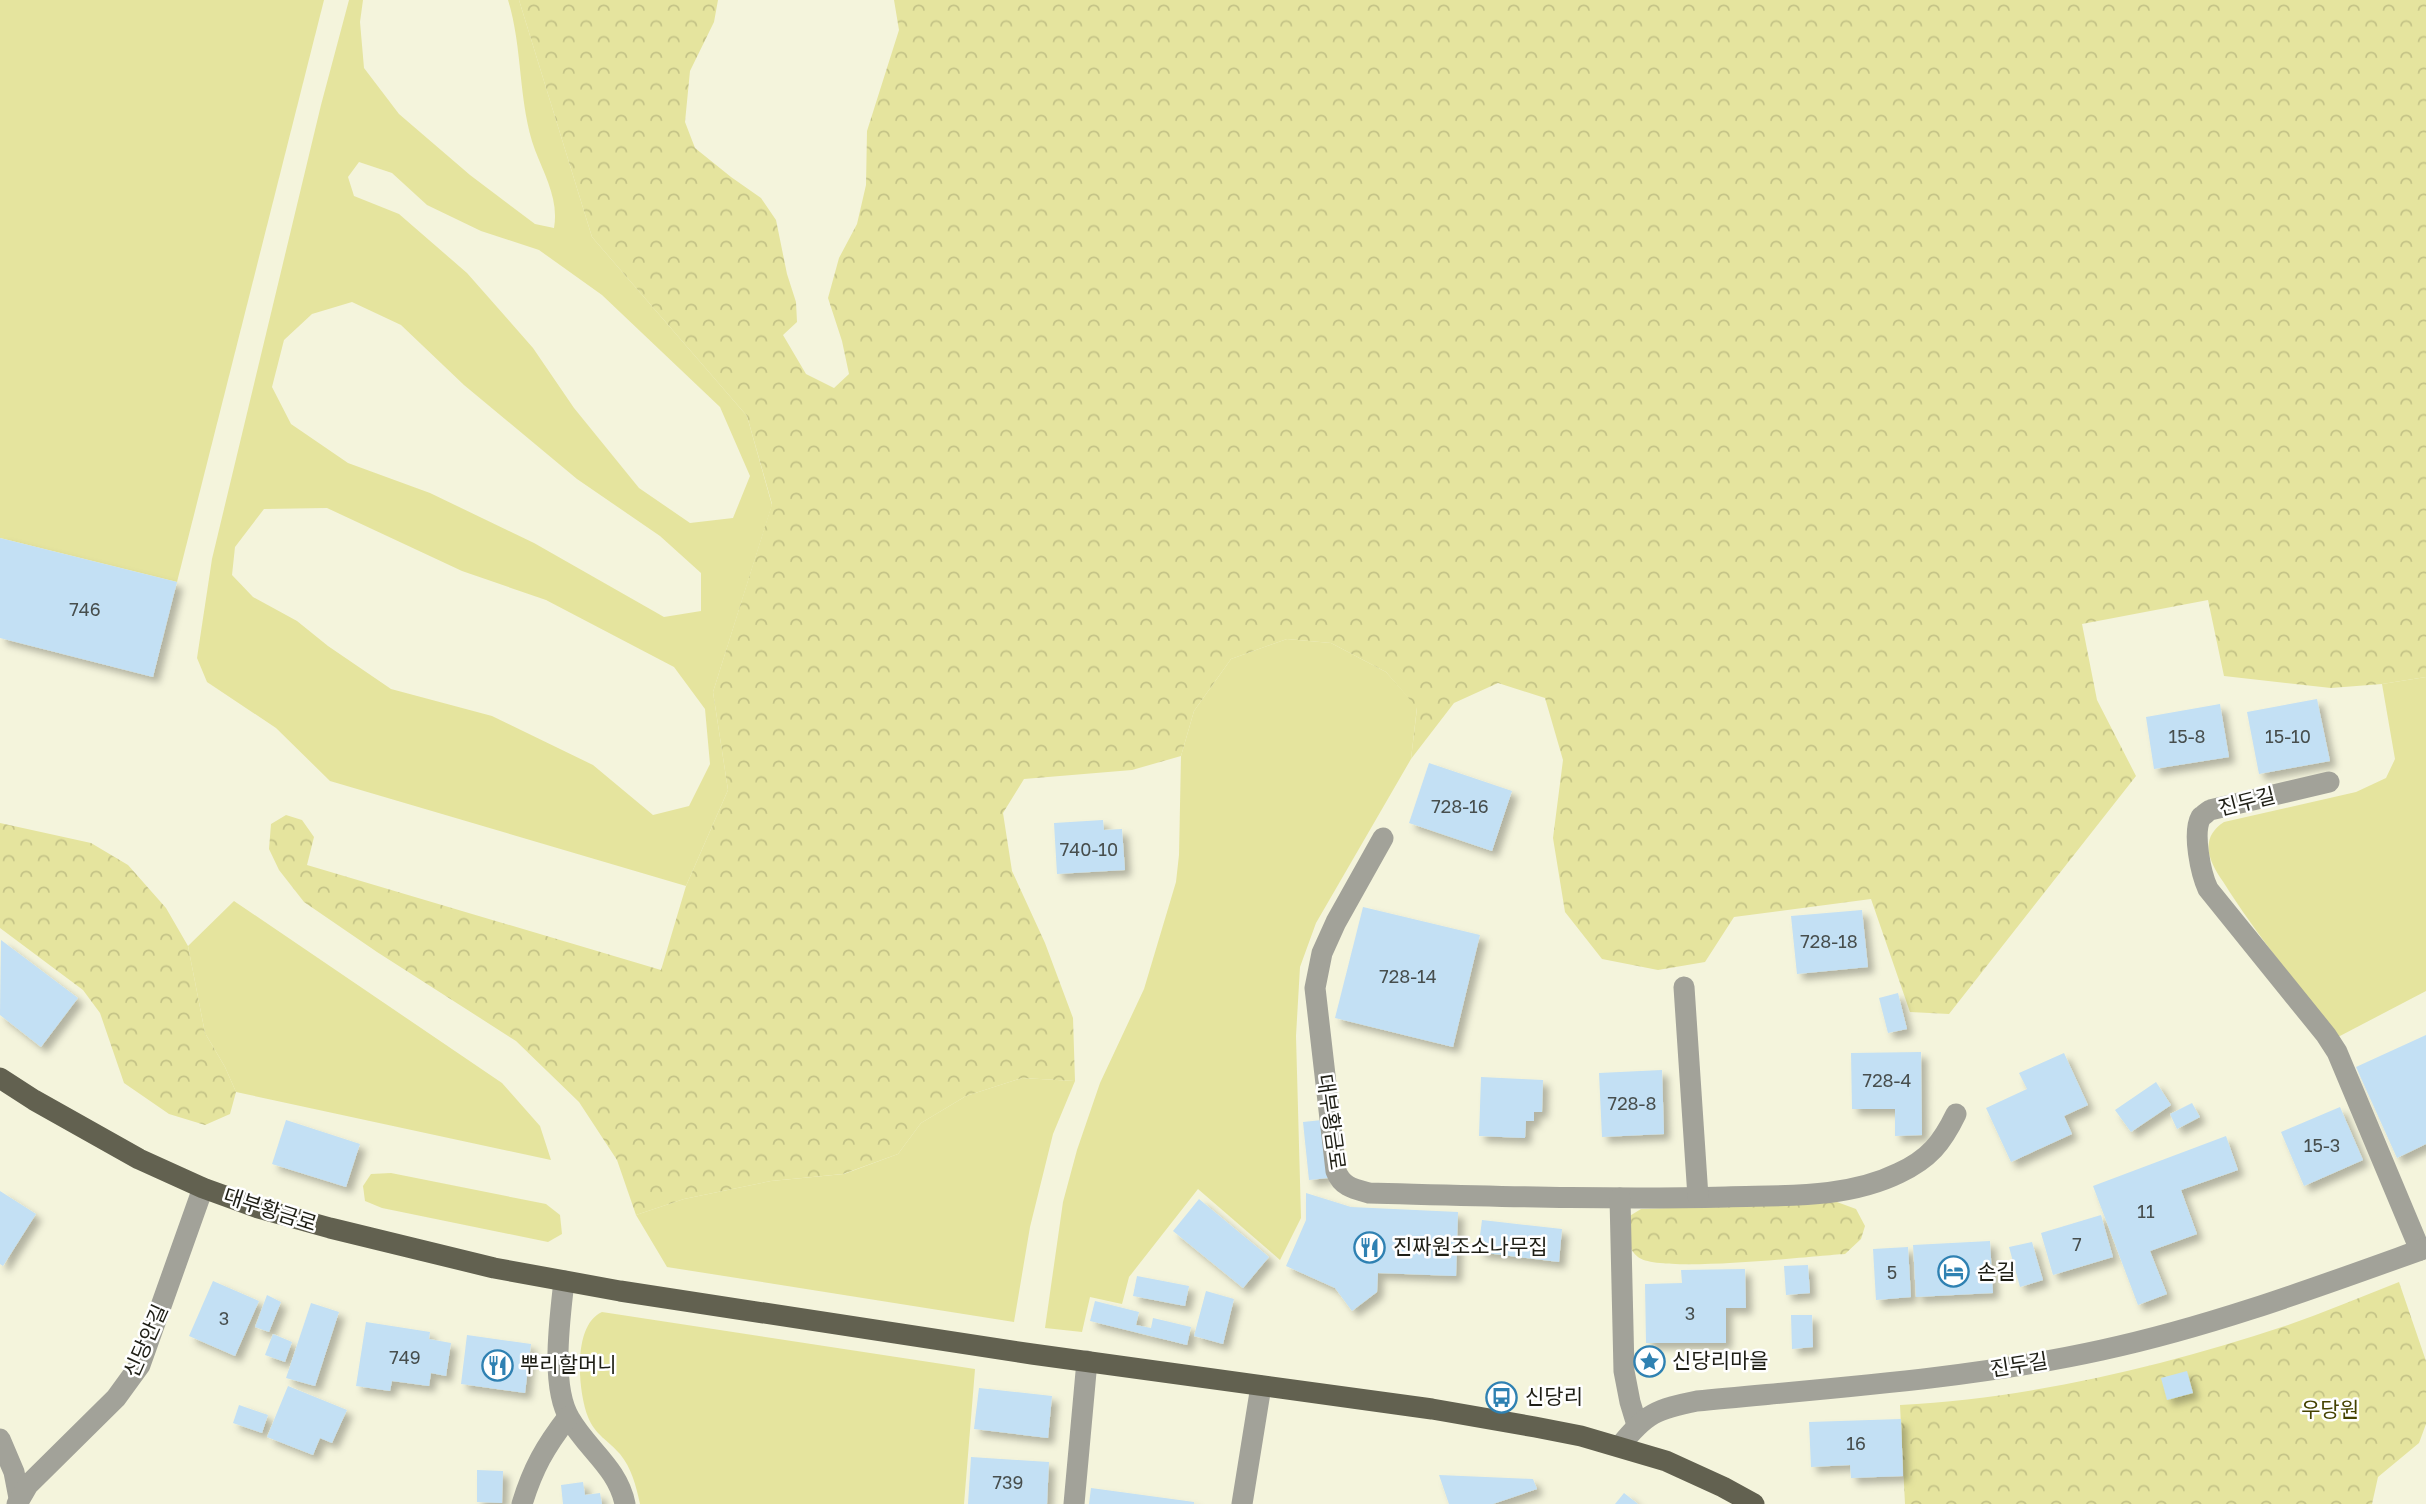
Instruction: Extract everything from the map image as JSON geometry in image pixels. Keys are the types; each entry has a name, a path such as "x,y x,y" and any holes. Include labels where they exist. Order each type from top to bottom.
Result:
{"main road":[{"name":"대부황금로","path":"0,1078 139,1159 203,1188 258,1208 330,1228 494,1268 1087,1361 1456,1413 1581,1436 1666,1461 1723,1486 1754,1504"}],"street":[{"name":"진두길","path":"1620,1446 1637,1425 1663,1408 1697,1401 2012,1367 2103,1350 2298,1295 2423,1249 2337,1052 2208,889 2201,874 2197,832 2201,817 2210,810 2329,782"},
{"name":"대부황금로","path":"1383,838 1336,922 1322,953 1315,988 1336,1171 1340,1182 1352,1189 1369,1192 1620,1198 1814,1194 1857,1188 1888,1178 1926,1158 1945,1137 1956,1114"},
{"path":"1684,987 1698,1197"},
{"name":"신당안길","path":"18,1501 28,1485 116,1398 140,1365 203,1188"},
{"path":"1620,1198 1624,1371 1637,1425"},
{"path":"564,1281 558,1331 559,1382 568,1417 610,1468 625,1504"},
{"path":"1074,1504 1087,1361"},
{"path":"1242,1504 1261,1386"},
{"path":"522,1504 531,1474 545,1447 568,1417"},
{"name":"신당안길","path":"0,1439 14,1472 18,1501"}],"green space":[{"path":"0,0 324,0 177,582 0,538"},
{"path":"349,0 363,0 360,22 364,68 399,114 470,175 535,224 554,228 553,198 530,132 508,0 519,0 592,237 747,416 772,505 713,692 728,790 686,886 330,781 276,728 207,682 197,658 212,559 321,105","holes":["359,162 392,173 427,205 481,231 539,250 602,295 720,407 750,476 733,518 690,523 639,488 574,408 533,348 467,273 399,214 354,196 348,177","352,302 401,325 464,385 577,479 660,536 701,573 701,611 664,617 534,543 430,493 348,463 291,424 272,387 284,340 312,314","327,508 462,571 546,600 674,667 705,709 710,764 689,806 653,815 593,765 492,716 391,689 297,621 253,597 232,575 235,547 264,509"]},
{"path":"519,0 718,0 714,22 690,71 685,122 695,148 761,198 776,220 787,274 796,302 797,322 783,335 806,374 834,388 849,374 828,298 839,258 857,224 866,185 867,131 899,30 894,0 2426,0 2426,677 2331,688 2224,676 2208,600 2082,624 2097,700 2136,776 1949,1014 1910,1012 1871,899 1734,917 1705,962 1658,970 1602,959 1565,912 1553,838 1563,760 1545,698 1498,683 1454,703 1411,759 1417,708 1386,672 1331,643 1287,639 1231,659 1194,711 1181,756 1132,770 1024,779 1003,813 1012,871 1045,943 1073,1018 1075,1081 1022,1078 966,1096 921,1123 898,1154 843,1174 771,1181 684,1199 636,1215 617,1160 579,1102 516,1041 304,902 279,870 269,849 271,824 286,815 302,820 314,837 307,865 661,970 686,886 728,790 713,692 772,504 747,416 592,237"},
{"path":"1287,639 1331,643 1386,672 1417,707 1411,759 1316,923 1300,967 1296,1036 1301,1218 1280,1260 1198,1189 1129,1277 1122,1304 1090,1297 1082,1332 1045,1328 1063,1202 1077,1150 1100,1083 1144,989 1176,882 1181,756 1194,711 1231,659"},
{"path":"2426,677 2426,991 2338,1037 2268,947 2229,891 2210,858 2210,839 2216,828 2224,822 2356,792 2386,778 2395,759 2382,684"},
{"path":"0,823 91,843 128,865 166,908 188,946 205,1033 236,1092 230,1114 205,1125 169,1114 124,1083 100,1013 83,990 0,928"},
{"path":"234,901 502,1083 540,1126 551,1160 236,1092 205,1033 188,946"},
{"path":"1022,1078 1075,1081 1053,1134 1030,1227 1014,1322 667,1267 636,1215 684,1199 771,1181 844,1174 898,1154 921,1123 966,1096"},
{"path":"391,1173 546,1204 560,1215 562,1234 548,1242 382,1208 365,1201 363,1186 371,1174"},
{"path":"1837,1202 1856,1209 1865,1226 1861,1239 1845,1254 1736,1263 1674,1264 1651,1262 1638,1257 1628,1238 1628,1217 1641,1209"},
{"name":"우당원","path":"2399,1282 2426,1361 2426,1424 2419,1443 2378,1477 2372,1504 1905,1504 1900,1405 2047,1388 2143,1367 2285,1326"},
{"path":"602,1312 975,1369 964,1504 640,1504 628,1466 620,1454 594,1429 584,1406 580,1376 582,1344 592,1319"}],"building":[{"path":"0,538 177,582 153,677 0,638"},
{"path":"2317,699 2330,761 2259,774 2247,712"},
{"path":"2220,704 2229,757 2154,769 2146,717"},
{"path":"1429,763 1512,791 1492,851 1409,823"},
{"path":"1103,820 1104,830 1122,829 1125,870 1057,874 1054,823"},
{"path":"1363,907 1480,935 1453,1047 1335,1018"},
{"path":"1862,910 1868,967 1797,974 1791,916"},
{"path":"1,940 78,998 41,1047 0,1015"},
{"path":"1898,993 1907,1029 1888,1033 1879,998"},
{"path":"2426,1035 2426,1144 2397,1158 2356,1067"},
{"path":"1921,1052 1922,1135 1895,1136 1895,1109 1852,1109 1851,1053"},
{"path":"2064,1053 2088,1105 2064,1116 2072,1134 2011,1162 1986,1108 2027,1089 2019,1073"},
{"path":"1662,1070 1664,1134 1602,1137 1599,1073"},
{"path":"1481,1077 1543,1080 1542,1112 1534,1112 1534,1121 1526,1121 1525,1138 1479,1136"},
{"path":"2156,1082 2171,1105 2131,1132 2115,1110"},
{"path":"2192,1103 2200,1117 2177,1129 2170,1114"},
{"path":"2340,1107 2363,1160 2304,1186 2281,1132"},
{"path":"286,1120 360,1144 346,1187 272,1164"},
{"path":"1322,1120 1328,1178 1309,1180 1303,1122"},
{"path":"2226,1136 2238,1170 2181,1190 2197,1234 2150,1251 2167,1294 2138,1305 2093,1186"},
{"path":"0,1191 36,1214 3,1266 0,1264"},
{"path":"1306,1193 1351,1207 1458,1212 1456,1276 1378,1273 1377,1292 1352,1311 1335,1288 1286,1266 1306,1220"},
{"path":"1199,1199 1269,1257 1243,1288 1173,1231"},
{"path":"2101,1215 2113,1257 2053,1275 2041,1233"},
{"path":"1482,1220 1562,1229 1559,1262 1478,1252"},
{"path":"1990,1241 1993,1293 1916,1297 1913,1245"},
{"path":"2032,1242 2043,1280 2020,1287 2009,1247"},
{"path":"1908,1247 1911,1297 1876,1300 1873,1249"},
{"path":"1808,1265 1810,1293 1786,1295 1784,1266"},
{"path":"1745,1269 1746,1308 1726,1308 1726,1343 1646,1343 1645,1284 1682,1283 1681,1270"},
{"path":"1137,1276 1189,1286 1185,1306 1133,1296"},
{"path":"213,1281 259,1301 235,1356 189,1336"},
{"path":"1206,1291 1234,1299 1223,1344 1194,1336"},
{"path":"267,1295 281,1302 269,1332 255,1327"},
{"path":"1095,1301 1139,1312 1136,1325 1151,1328 1153,1318 1191,1327 1187,1345 1090,1321"},
{"path":"311,1303 339,1312 315,1386 286,1378"},
{"path":"1791,1315 1812,1315 1813,1347 1792,1349"},
{"path":"366,1322 430,1332 429,1339 451,1343 446,1376 431,1373 429,1386 392,1381 390,1391 356,1386"},
{"path":"273,1334 292,1342 285,1362 265,1355"},
{"path":"467,1335 531,1344 525,1393 461,1384"},
{"path":"2187,1371 2193,1393 2167,1400 2161,1378"},
{"path":"288,1386 347,1410 332,1443 320,1438 313,1455 267,1437"},
{"path":"979,1388 1052,1396 1048,1438 974,1429"},
{"path":"239,1405 268,1415 262,1433 233,1423"},
{"path":"1901,1419 1903,1476 1851,1478 1850,1465 1811,1467 1809,1422"},
{"path":"971,1457 1049,1462 1047,1504 968,1504"},
{"path":"477,1470 503,1471 502,1503 477,1502"},
{"path":"1439,1475 1533,1479 1537,1489 1493,1504 1449,1504"},
{"path":"583,1482 585,1495 600,1493 602,1504 563,1504 561,1485"},
{"path":"1091,1488 1194,1502 1194,1504 1089,1504"},
{"path":"1624,1493 1638,1504 1615,1504"}],"place":[{"name":"진짜원조소나무집","path":"1370,1247"},
{"name":"손길","path":"1954,1272"},
{"name":"신당리마을","path":"1649,1361"},
{"name":"뿌리할머니","path":"497,1365"},
{"name":"신당리","path":"1502,1397"}]}
